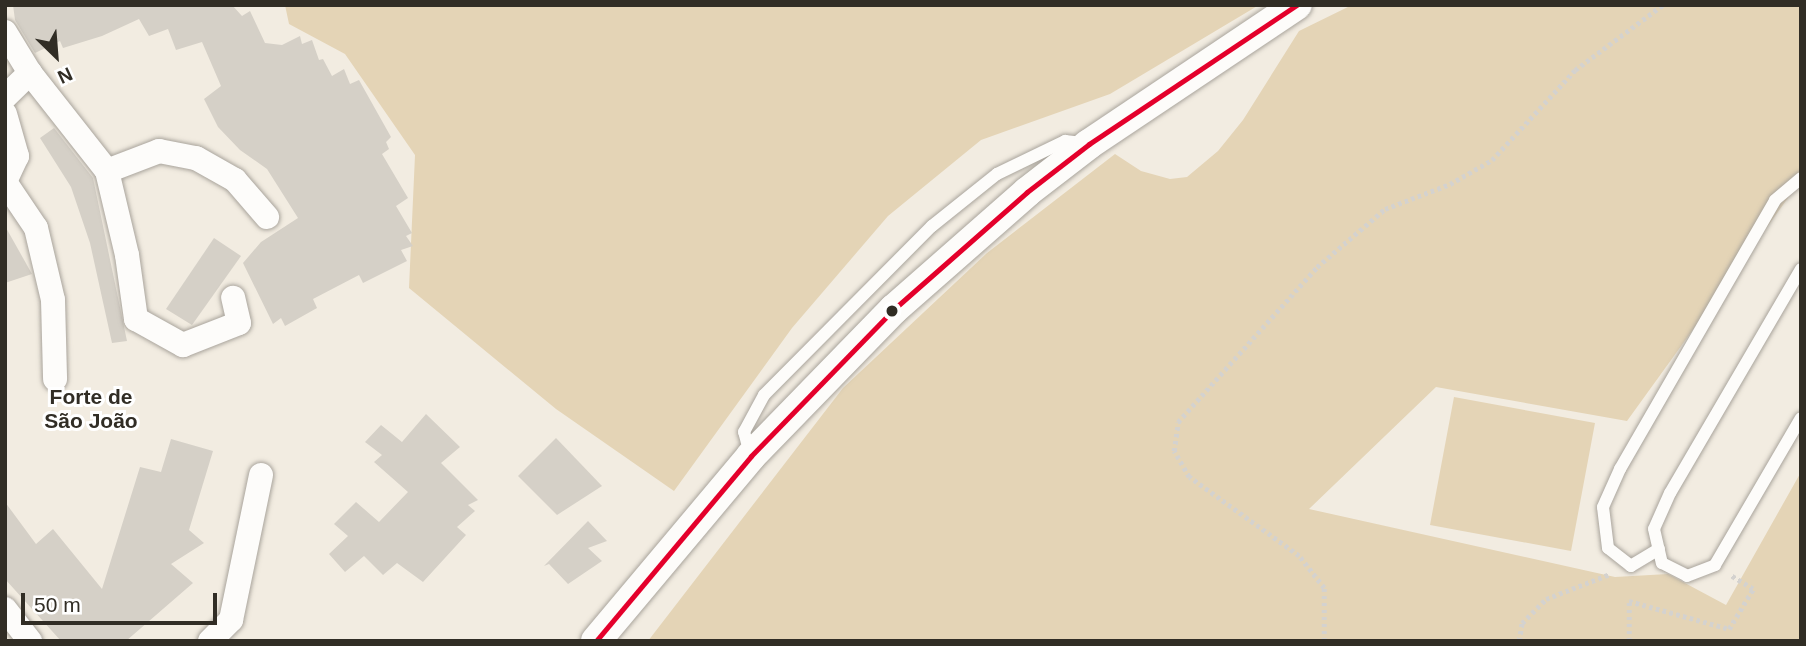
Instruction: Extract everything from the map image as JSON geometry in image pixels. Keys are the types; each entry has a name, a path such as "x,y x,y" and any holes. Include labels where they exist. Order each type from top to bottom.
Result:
{"street":[{"path":"597,641 751,456 894,309 1027,192 1089,144 1297,5"},
{"path":"5,32 30,72 107,171 136,319 183,345 239,323 233,298"},
{"path":"5,97 30,72"},
{"path":"5,114 17,156 5,182 36,228 53,300 55,379"},
{"path":"107,171 159,151 196,158 235,180 267,217"},
{"path":"210,641 230,620 261,475"},
{"path":"5,608 30,641"}],"lane":[{"path":"1659,549 1631,566 1608,548 1603,507 1614,482 1776,200 1801,178"},
{"path":"1801,269 1670,493 1654,529 1662,563 1687,576 1715,565 1801,418"}],"path":[{"path":"1324,641 1324,588 1300,556 1189,477 1174,451 1178,422 1317,267 1385,209 1450,184 1492,160 1575,70 1664,5"},
{"path":"1629,641 1629,601 1728,629 1753,589 1715,565"},
{"path":"1519,641 1522,623 1545,599 1631,566"}],"shaded area":[{"path":"285,5 1259,5 1110,94 981,140 888,216 792,328 674,491 556,409 409,288 415,155 345,54 289,24"},
{"path":"1352,5 1801,5 1801,180 1627,421 1436,387 1309,509 1615,577 1668,574 1726,605 1801,472 1801,641 648,641 843,388 987,253 1115,154 1141,171 1170,179 1187,177 1218,151 1243,120 1299,31"},
{"path":"1454,397 1595,423 1571,551 1430,525"}],"building":[{"path":"13,5 232,5 242,16 250,11 265,43 282,45 300,36 302,44 312,40 319,60 323,59 332,76 344,69 350,84 359,80 391,137 386,142 389,149 382,154 408,198 396,206 412,233 406,236 413,246 401,250 407,261 363,283 359,275 313,299 317,308 285,326 281,318 273,324 243,263 261,242 298,218 267,169 240,150 218,127 204,99 221,86 202,42 176,50 168,29 149,36 139,19 102,36 63,48 60,41 35,53 15,20"},
{"path":"54,128 93,178 127,341 112,343 90,243 71,187 40,138"},
{"path":"5,226 32,274 5,283"},
{"path":"214,238 241,256 192,325 166,309"},
{"path":"426,414 460,447 441,463 478,500 468,505 475,511 457,527 466,535 423,582 397,563 383,575 364,556 345,572 329,554 348,536 334,524 356,502 379,522 408,492 374,462 382,455 365,442 381,425 402,442"},
{"path":"556,438 602,486 557,515 518,476"},
{"path":"171,439 213,451 189,530 204,543 171,564 193,583 126,641 61,641 5,579 5,502 36,544 53,529 102,589 140,467 161,472"},
{"path":"588,521 607,541 588,548 602,561 568,584 549,564 544,566"}],"transit line":[{"path":"596,641 751,456 894,309 1027,192 1089,144 1297,5"}],"district":[{"name":"Forte de São João","path":"91,409"}]}
